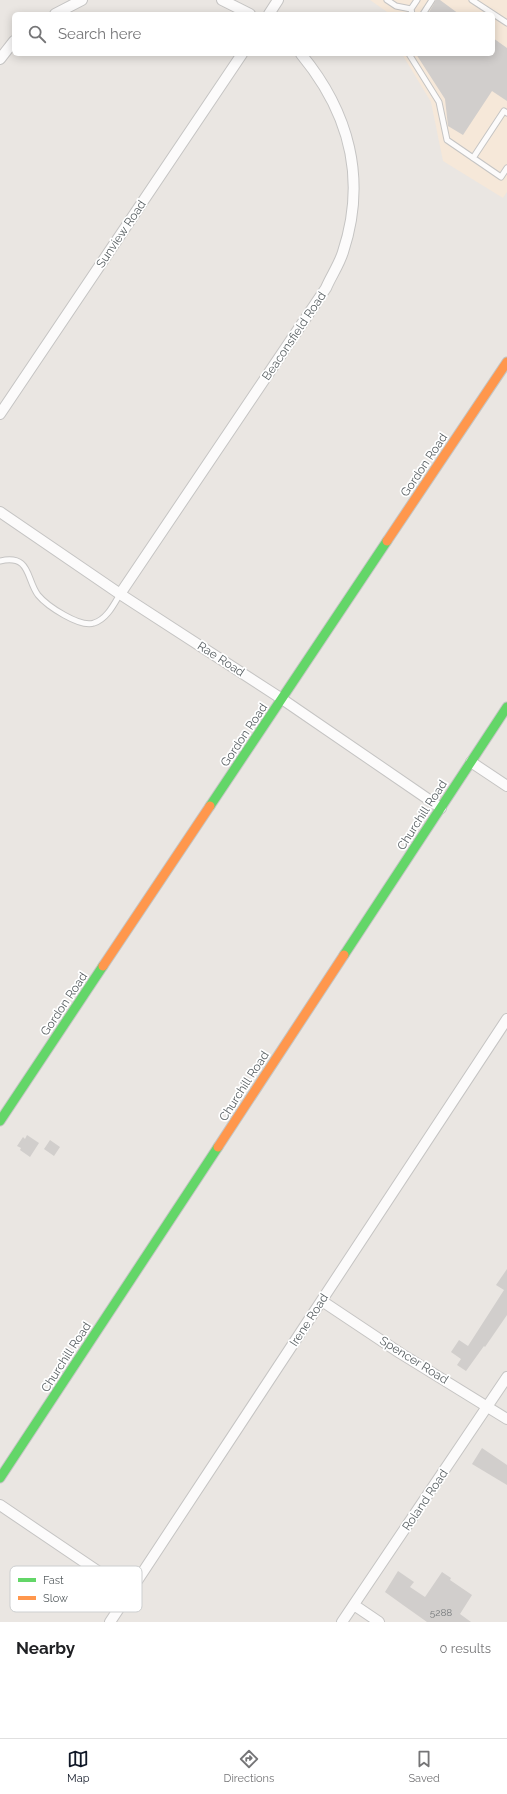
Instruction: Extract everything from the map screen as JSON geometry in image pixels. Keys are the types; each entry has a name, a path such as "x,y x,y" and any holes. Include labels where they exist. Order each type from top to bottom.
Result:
{"street":[{"path":"59,12 82,0"},
{"path":"222,0 246,12"},
{"path":"270,12 278,0"},
{"path":"0,59 12,44"},
{"name":"Sunview Road","path":"0,414 241,56"},
{"name":"Beaconsfield Road","path":"120,594 326,288 343,253 355,201 350,148 330,94 316,72 303,56"},
{"name":"Gordon Road","path":"0,1121 507,362"},
{"name":"Rae Road","path":"0,512 120,594 282,699 441,808"},
{"name":"Churchill Road","path":"0,1478 507,707"},
{"path":"471,762 507,786"},
{"name":"Irene Road","path":"142,1575 507,1019"},
{"name":"Spencer Road","path":"322,1301 400,1353 507,1419"},
{"name":"Roland Road","path":"342,1622 507,1377"},
{"path":"0,1505 90,1566"},
{"path":"354,1605 379,1622"},
{"name":"Irene Road","path":"110,1622 117,1612"}],"lane":[{"path":"387,0 396,6 412,11 417,0"},
{"path":"424,12 432,0"},
{"path":"472,0 490,12"},
{"path":"495,15 507,23"},
{"path":"410,56 439,102 447,140 501,177 507,168"},
{"path":"473,158 504,111 507,113"},
{"path":"0,561 17,561 28,570 38,595 54,609 78,622 94,624 100,620 105,616 120,594"}],"shaded area":[{"path":"370,0 507,0 507,192 503,198 443,161 431,102 403,56 495,56 495,12 387,12"}],"building":[{"path":"436,0 440,0 456,12 429,12"},
{"path":"495,39 507,48 507,101 492,91 463,135 448,126 445,99 417,56 495,56"},
{"path":"27,1135 39,1143 30,1157 17,1146 23,1137 25,1139"},
{"path":"50,1140 60,1147 54,1156 44,1149"},
{"path":"507,1269 507,1315 466,1371 457,1365 461,1359 451,1352 459,1340 468,1346 504,1290 496,1285"},
{"path":"482,1448 507,1465 507,1485 472,1464"},
{"path":"398,1571 414,1582 410,1587 425,1597 442,1572 451,1578 450,1580 472,1595 460,1614 471,1622 427,1622 385,1592"}],"traffic: fast":[{"path":"210,806 387,541"},
{"path":"344,955 507,707"},
{"path":"0,1121 103,966"},
{"path":"0,1478 218,1147"}],"traffic: slow":[{"path":"387,541 507,362"},
{"path":"103,966 210,806"},
{"path":"218,1147 344,955"}]}
